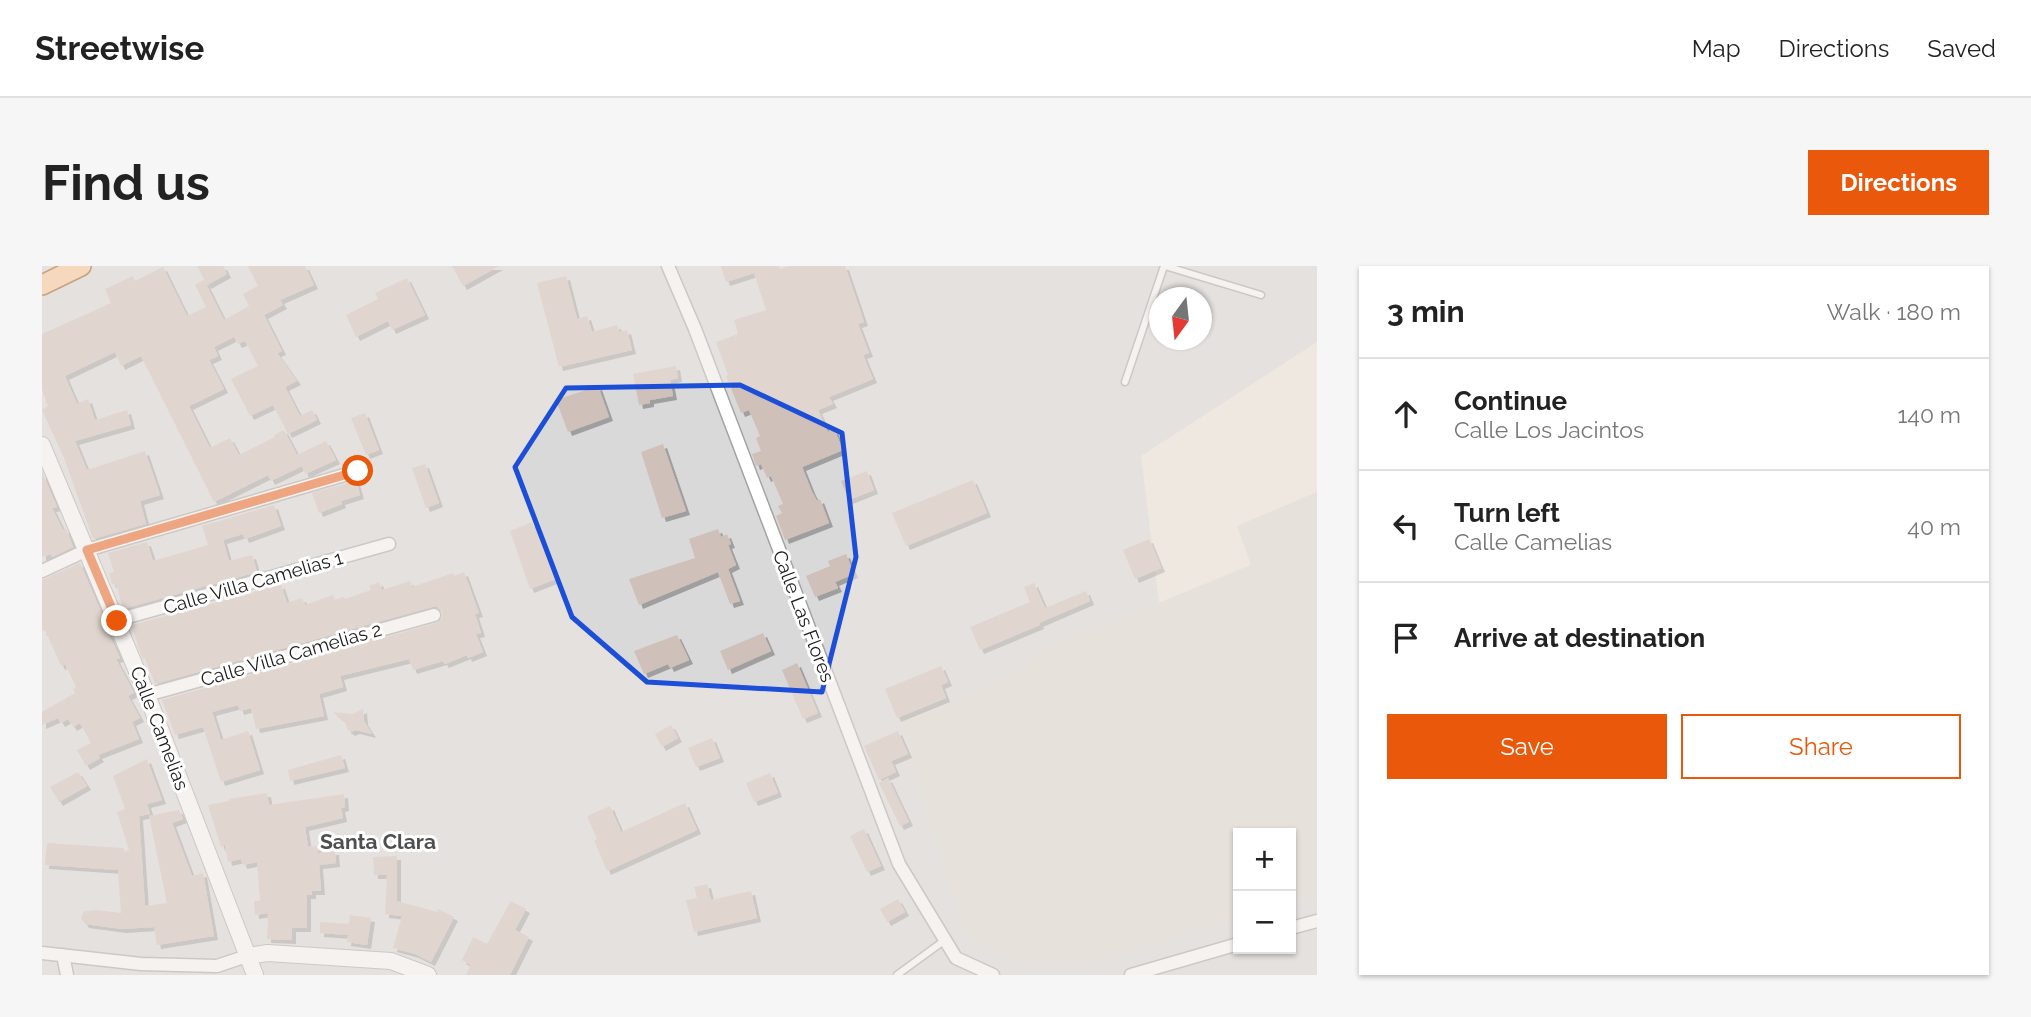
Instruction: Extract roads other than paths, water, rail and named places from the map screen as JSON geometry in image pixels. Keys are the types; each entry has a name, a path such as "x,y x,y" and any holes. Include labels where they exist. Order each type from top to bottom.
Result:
{"main road":[{"path":"42,285 80,266"}],"street":[{"name":"Calle Las Flores","path":"668,266 695,329 899,864 956,958 992,975"},
{"name":"Calle Camelias","path":"42,445 148,695 255,975"},
{"path":"42,571 87,550 358,471"},
{"name":"Calle Villa Camelias 1","path":"117,621 389,544"},
{"name":"Calle Villa Camelias 2","path":"148,695 434,615"},
{"path":"1296,926 1317,920"},
{"path":"1137,975 1233,946"},
{"path":"42,953 141,964 217,966 247,956 268,953 391,961 428,975"},
{"path":"63,955 67,975"}],"lane":[{"path":"1125,382 1165,266 1261,295"},
{"path":"897,975 945,940"}],"district":[{"name":"Santa Clara","path":"378,842"}]}
